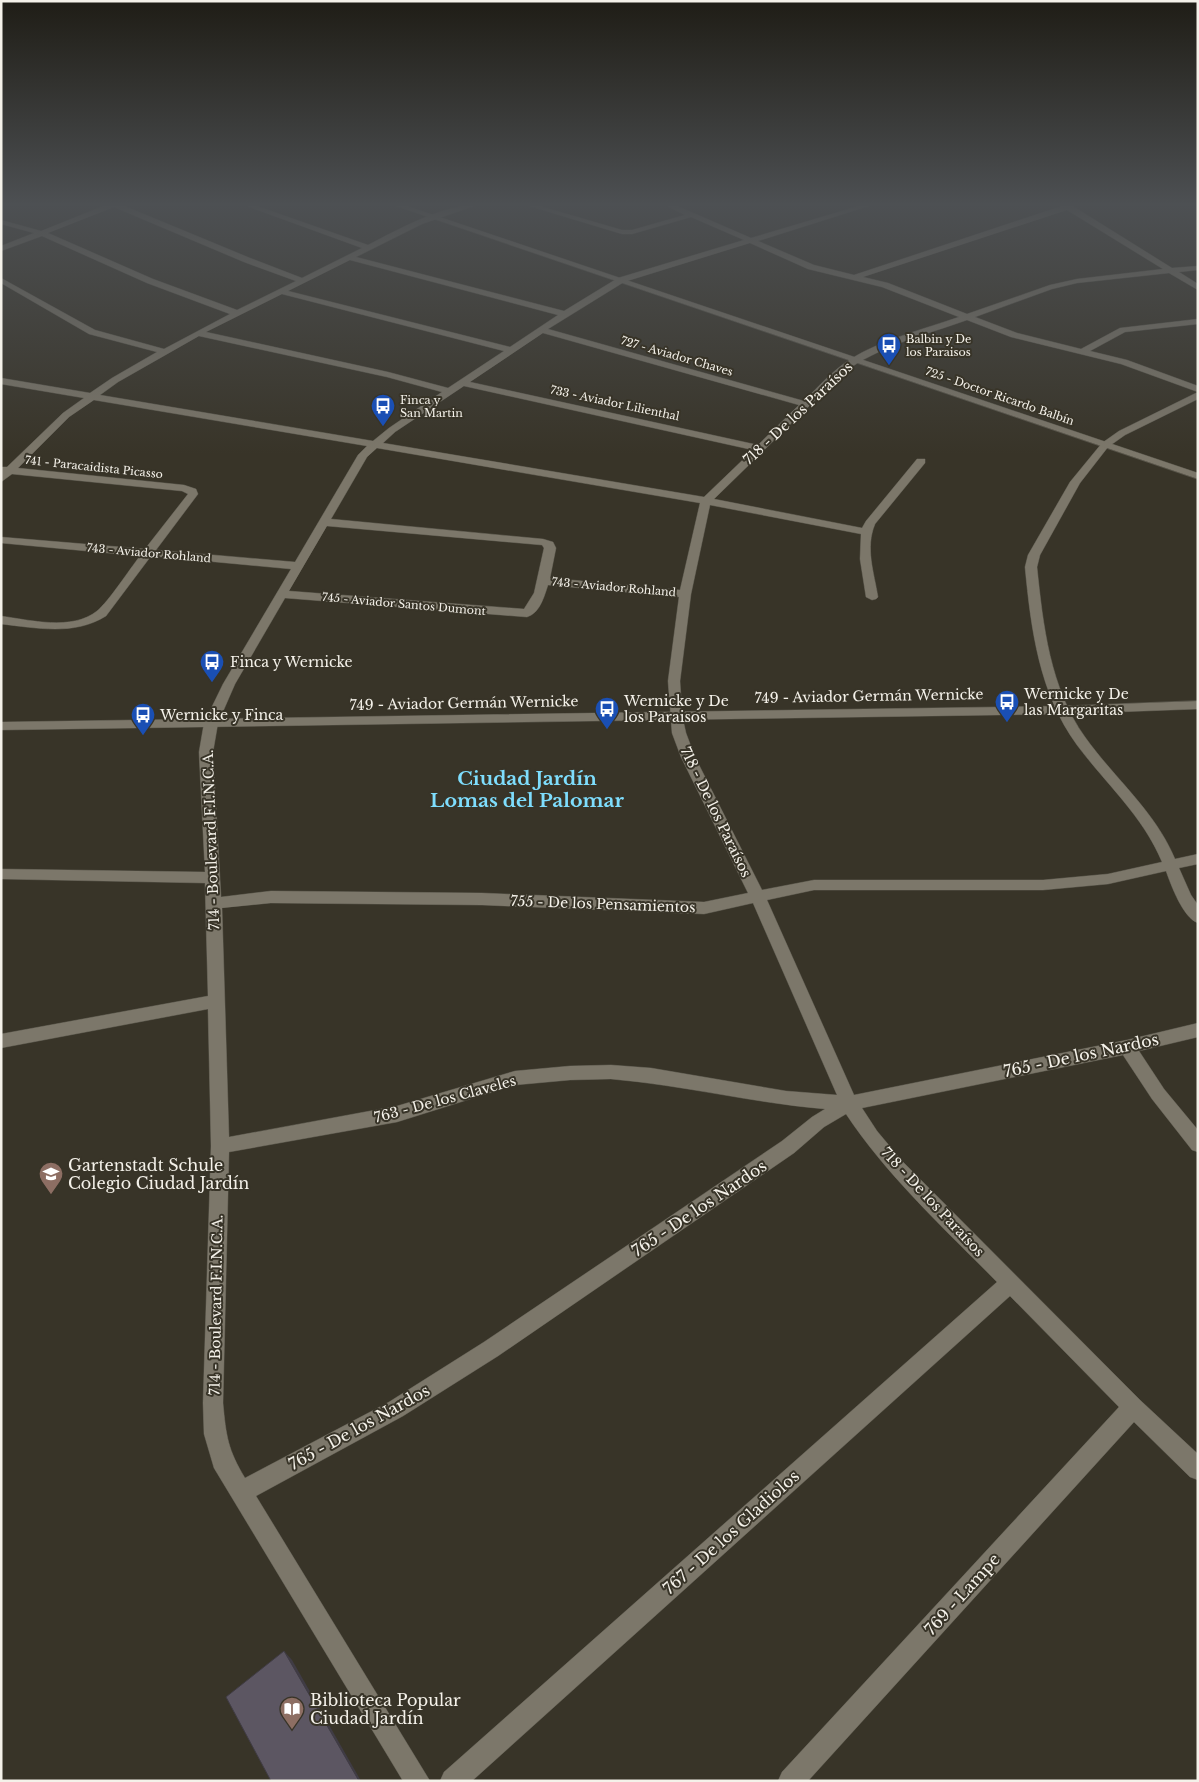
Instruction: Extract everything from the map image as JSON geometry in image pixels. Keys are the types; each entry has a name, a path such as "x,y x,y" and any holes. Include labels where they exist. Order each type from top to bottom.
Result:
{"street":[{"path":"15,288 88,330 166,352"},
{"path":"169,288 236,313"},
{"path":"1,479 5,470 66,415 89,397 198,333 285,288"},
{"path":"467,288 565,314"},
{"name":"714 - Boulevard F.I.N.C.A.","path":"417,1781 222,1460 215,1434 220,1146 214,903 206,752 211,723 229,684 363,455 392,430 565,314 608,288"},
{"name":"725 - Doctor Ricardo Balbín","path":"645,288 1198,476"},
{"path":"891,288 1014,335 1145,369 1198,389"},
{"name":"718 - De los Paraísos","path":"1048,288 878,349 855,360 840,371 706,501 685,594 674,681 676,715 679,733 688,757 757,896 849,1103 871,1136 897,1168 1133,1407 1198,1469"},
{"path":"280,291 512,350"},
{"path":"1081,352 1123,330 1198,321"},
{"name":"727 - Aviador Chaves","path":"542,330 806,404"},
{"path":"198,333 388,375 451,392"},
{"path":"1,381 706,501 865,532"},
{"name":"733 - Aviador Lilienthal","path":"464,382 760,448"},
{"path":"1198,395 1122,433 1104,445 1075,482 1034,555 1031,566 1042,642 1054,689 1062,710 1086,747 1150,825 1162,843 1183,896 1198,917"},
{"path":"872,597 864,543 865,532 870,523 921,461"},
{"name":"741 - Paracaidista Picasso","path":"5,470 184,488 192,491 192,498 149,552"},
{"path":"323,522 549,544 550,548 543,581"},
{"name":"743 - Aviador Rohland","path":"1,540 297,566"},
{"path":"1,620 69,626 88,622 102,613 149,552"},
{"name":"743 - Aviador Rohland","path":"543,581 685,594"},
{"name":"745 - Aviador Santos Dumont","path":"281,594 527,612 534,608 543,581"},
{"name":"749 - Aviador Germán Wernicke","path":"1,726 1062,710 1198,705"},
{"name":"755 - De los Pensamientos","path":"214,903 272,898 472,899 683,909 711,907 814,884 1043,885 1108,879 1198,859"},
{"path":"1,874 213,878"},
{"path":"1,1041 216,1001"},
{"name":"765 - De los Nardos","path":"241,1492 396,1409 491,1349 788,1147 818,1122 849,1103 1127,1047 1198,1030"},
{"path":"1127,1047 1158,1094 1198,1144"},
{"name":"763 - De los Claveles","path":"220,1146 397,1114 515,1078 570,1073 611,1072 651,1075 786,1098 849,1103"},
{"name":"767 - De los Gladiolos","path":"453,1781 1010,1283"},
{"name":"769 - Lampe","path":"792,1781 1133,1407"}],"building":[{"path":"284,1651 359,1781 271,1781 226,1697"}],"place":[{"name":"Balbin y De los Paraisos","path":"889,366"},
{"name":"Finca y San Martin","path":"383,427"},
{"name":"Finca y Wernicke","path":"212,683"},
{"name":"Wernicke y De las Margaritas","path":"1007,723"},
{"name":"Wernicke y De los Paraisos","path":"607,730"},
{"name":"Wernicke y Finca","path":"143,736"},
{"name":"Gartenstadt Schule Colegio Ciudad Jardín","path":"51,1195"},
{"name":"Biblioteca Popular Ciudad Jardín","path":"292,1730"}],"district":[{"name":"Ciudad Jardín Lomas del Palomar","path":"527,789"}]}
